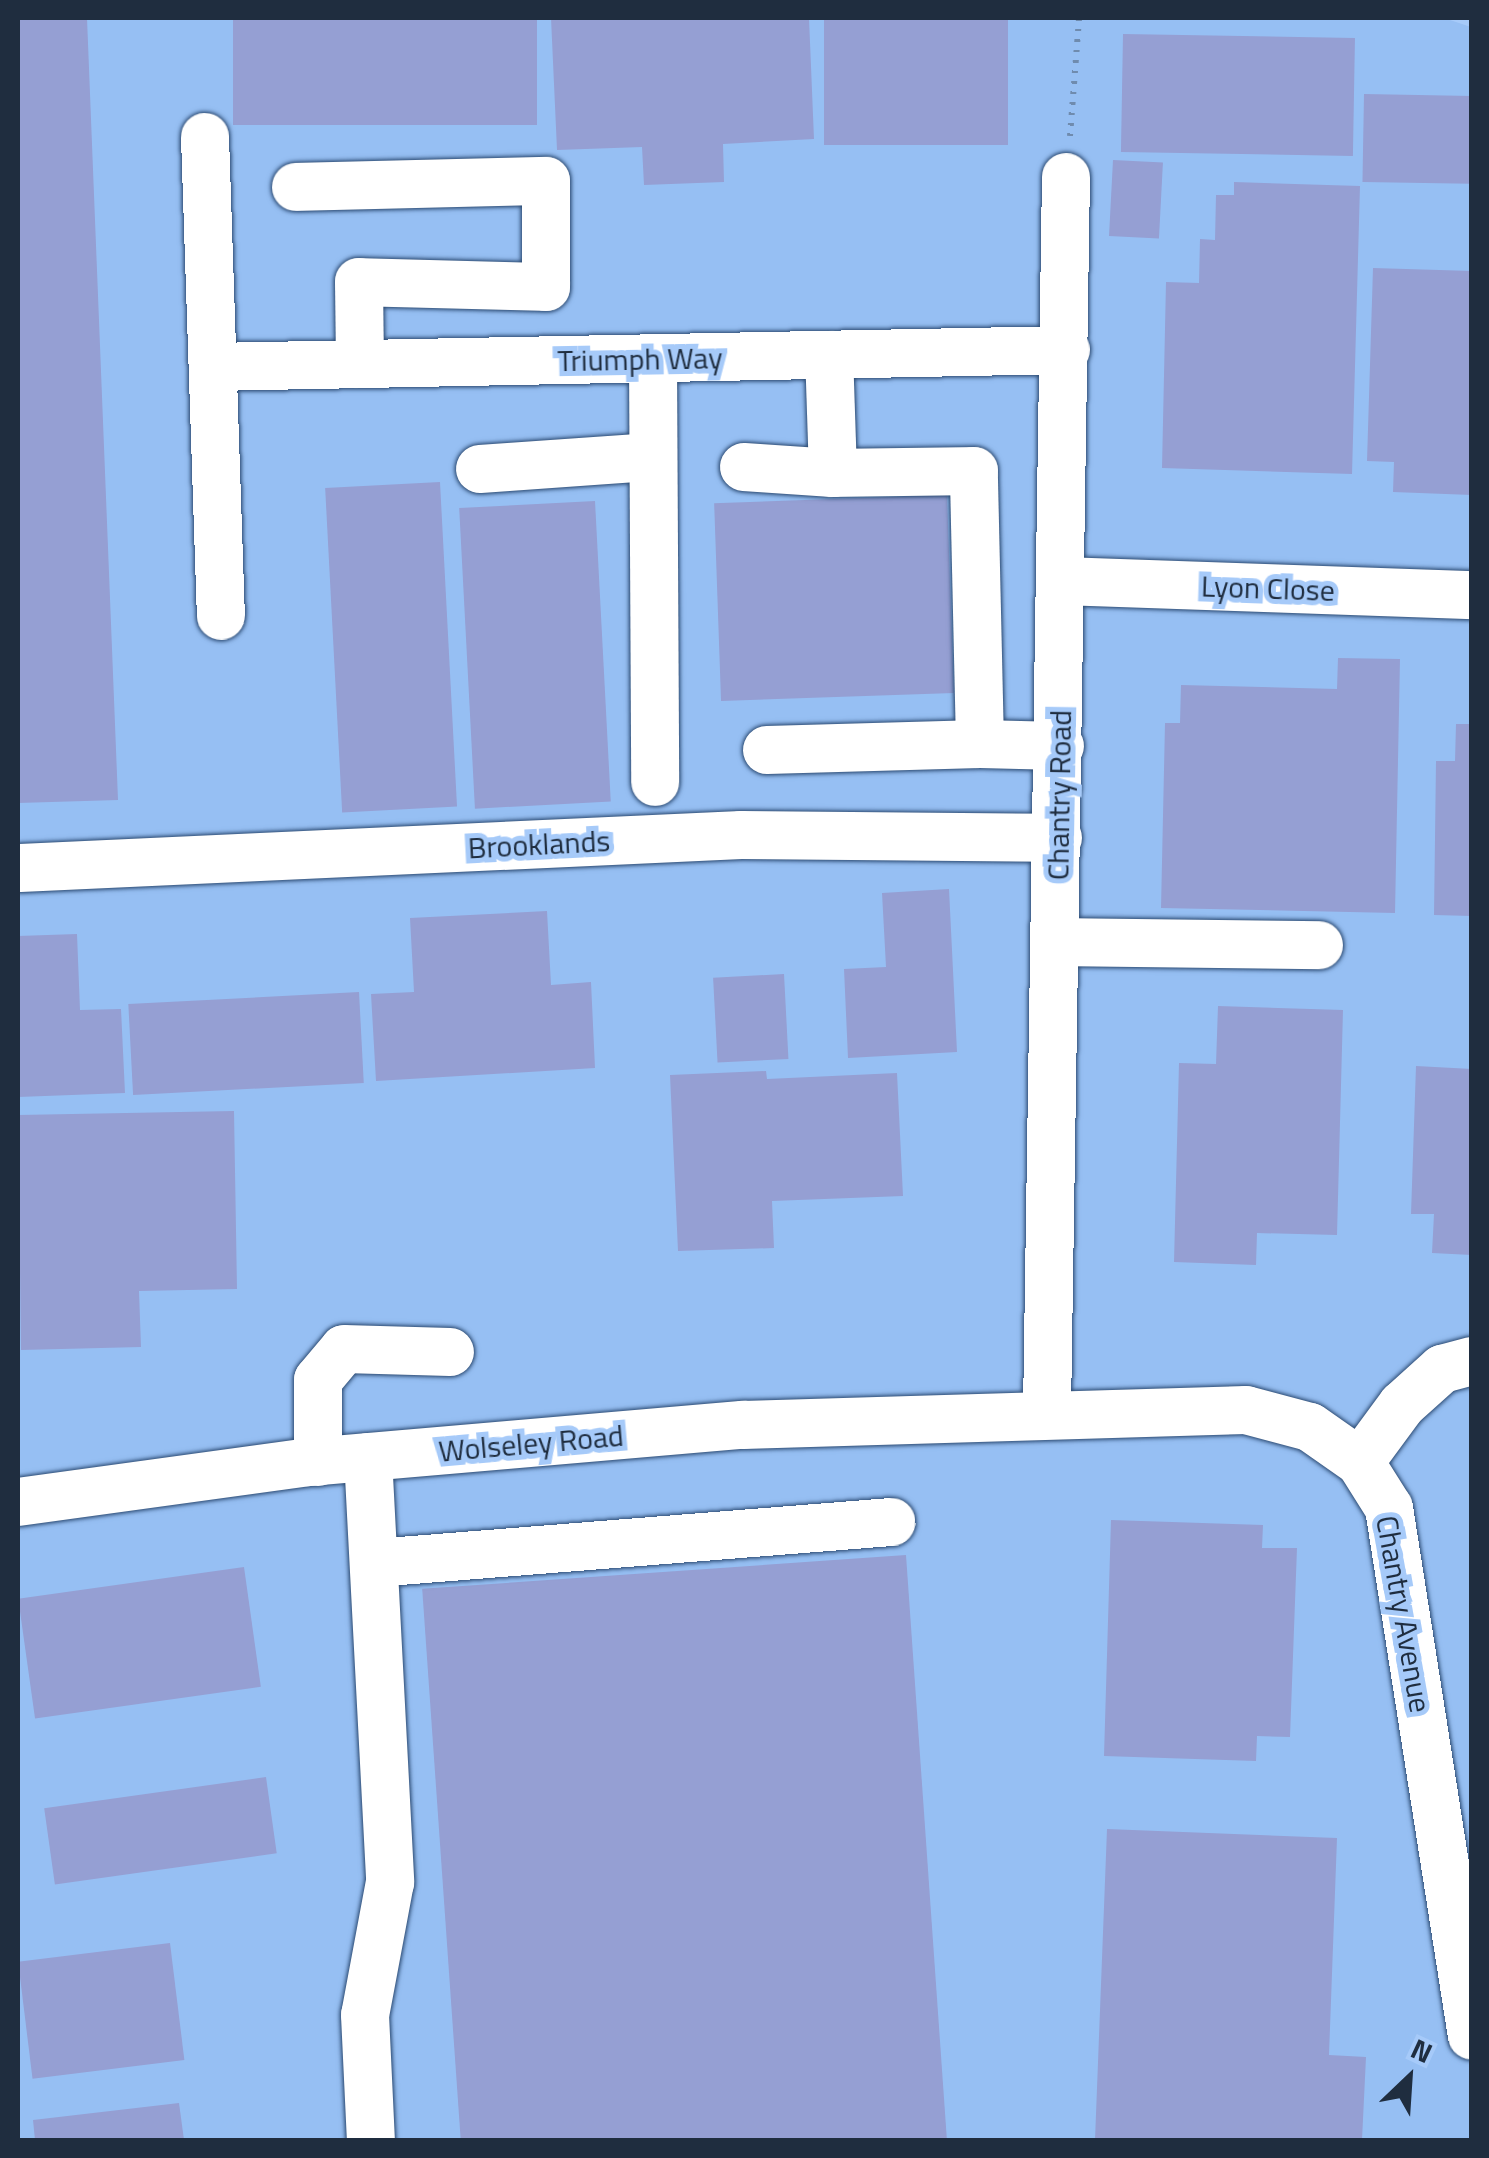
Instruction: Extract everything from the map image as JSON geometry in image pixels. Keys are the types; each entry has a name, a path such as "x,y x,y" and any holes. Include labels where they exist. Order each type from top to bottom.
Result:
{"street":[{"path":"205,138 222,616"},
{"name":"Chantry Road","path":"1047,1412 1064,581 1066,177"},
{"path":"296,188 546,180 546,287 359,282 360,364"},
{"name":"Triumph Way","path":"214,367 1066,350"},
{"path":"830,355 833,472"},
{"path":"653,358 655,782"},
{"path":"480,468 653,457"},
{"path":"744,467 833,472 974,471 980,744"},
{"name":"Lyon Close","path":"1064,581 1472,595"},
{"path":"767,750 980,744 1060,746"},
{"name":"Brooklands","path":"20,868 742,835 1058,838"},
{"path":"1056,942 1320,945"},
{"path":"318,1462 318,1380 344,1349 450,1352"},
{"path":"1360,1462 1402,1405 1442,1370 1472,1362"},
{"name":"Chantry Avenue","path":"1047,1412 1246,1410 1310,1427 1360,1462 1389,1508 1472,2036"},
{"name":"Wolseley Road","path":"18,1502 368,1457 744,1425 1047,1412"},
{"path":"368,1457 390,1882 365,2015 372,2140"},
{"path":"375,1562 891,1522"}],"path":[{"path":"1066,177 1078,18"}],"shaded area":[{"path":"18,18 1444,18 1471,27 1471,2140 18,2140"}],"building":[{"path":"18,18 87,18 118,800 18,803"},
{"path":"233,18 537,18 537,125 233,125"},
{"path":"551,18 809,18 814,139 723,144 724,182 644,185 642,147 557,150"},
{"path":"824,18 1008,18 1008,145 824,145"},
{"path":"1123,34 1355,38 1353,156 1121,152"},
{"path":"1364,94 1472,96 1470,184 1362,182"},
{"path":"1113,160 1163,163 1159,239 1109,236"},
{"path":"1234,182 1360,186 1352,474 1162,468 1166,282 1199,283 1200,239 1215,240 1216,195 1234,195"},
{"path":"1373,268 1472,271 1472,495 1393,492 1394,462 1367,461"},
{"path":"440,482 457,807 342,813 325,488"},
{"path":"947,495 954,693 721,701 714,503"},
{"path":"595,501 611,802 475,809 459,508"},
{"path":"1338,658 1400,659 1395,913 1161,908 1165,723 1180,723 1181,685 1337,689"},
{"path":"1456,724 1472,724 1472,916 1434,915 1436,761 1455,761"},
{"path":"949,889 957,1052 848,1058 844,969 886,967 882,893"},
{"path":"547,911 551,985 591,982 595,1068 376,1081 371,994 414,992 410,918"},
{"path":"77,934 80,1010 121,1009 125,1093 18,1097 18,936"},
{"path":"784,974 788,1059 718,1063 713,978"},
{"path":"359,992 364,1083 133,1095 128,1004"},
{"path":"1218,1006 1343,1010 1337,1235 1257,1233 1256,1265 1174,1262 1179,1063 1216,1064"},
{"path":"1416,1066 1472,1069 1472,1255 1432,1253 1434,1214 1411,1214"},
{"path":"766,1071 767,1079 897,1073 903,1196 772,1201 774,1248 678,1251 670,1075"},
{"path":"234,1111 237,1289 139,1291 141,1347 21,1350 18,1115"},
{"path":"1111,1520 1263,1525 1262,1548 1297,1548 1290,1737 1257,1736 1256,1761 1104,1756"},
{"path":"906,1555 947,2140 461,2140 422,1589"},
{"path":"244,1567 261,1687 35,1719 18,1599"},
{"path":"266,1777 277,1853 55,1884 44,1808"},
{"path":"1107,1829 1337,1838 1329,2055 1366,2057 1362,2140 1095,2140"},
{"path":"170,1943 184,2060 33,2079 18,1962"},
{"path":"179,2103 184,2140 35,2140 33,2120"}]}
